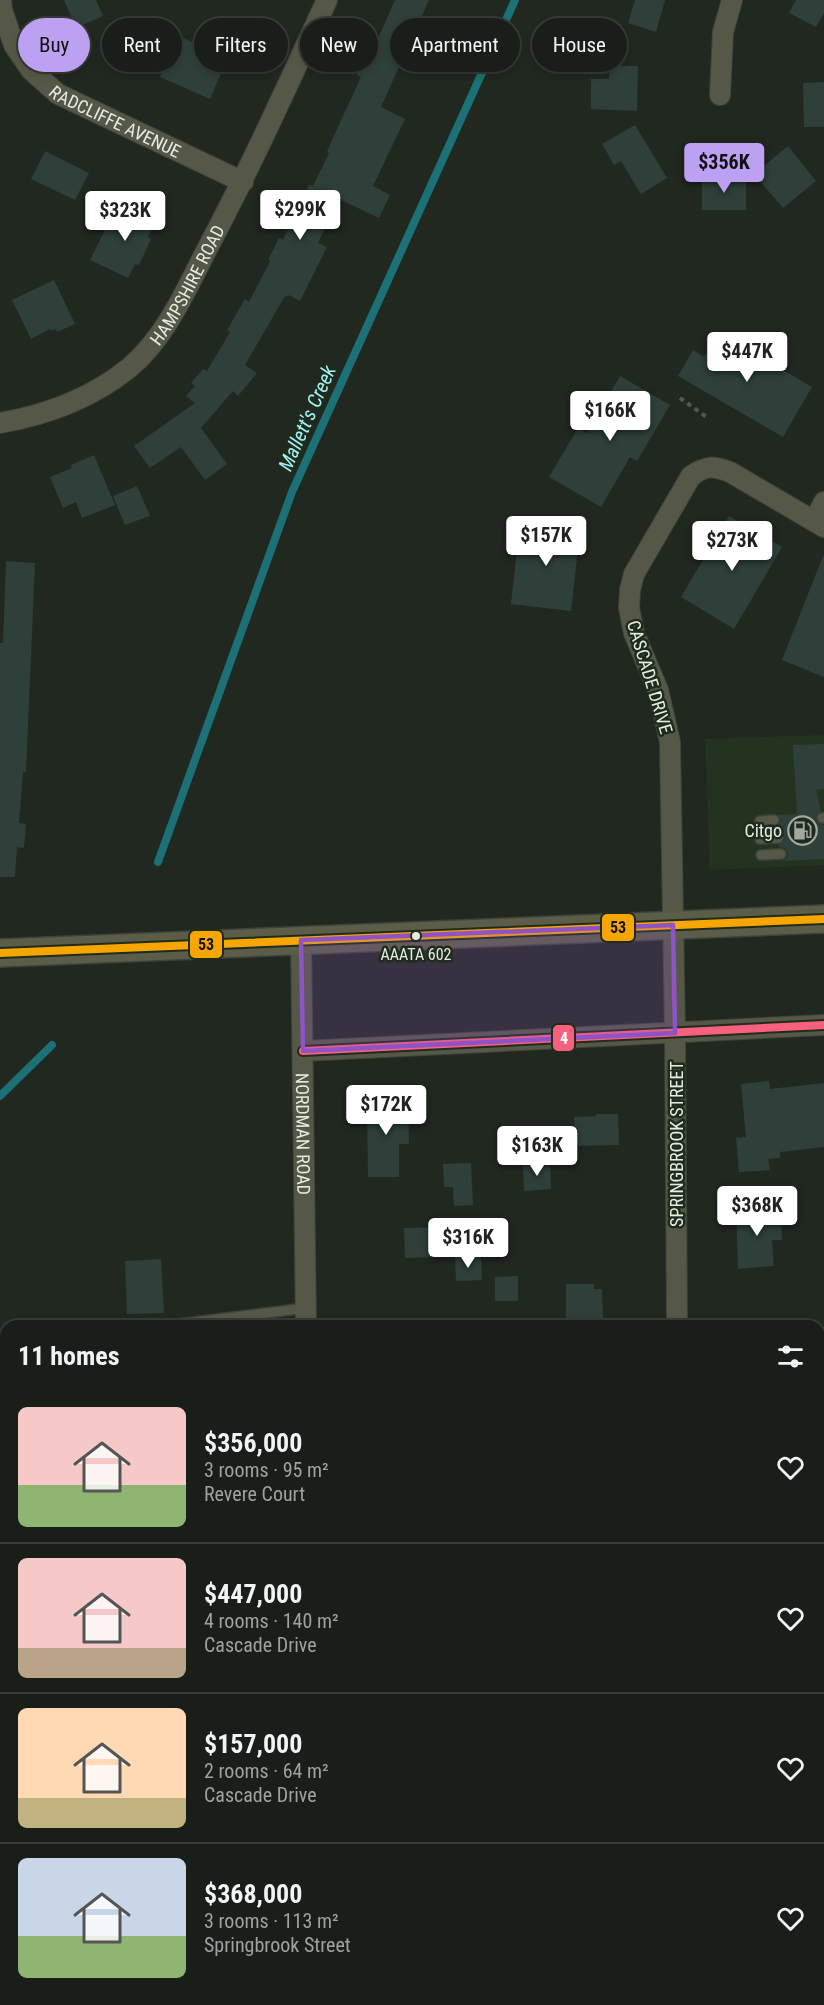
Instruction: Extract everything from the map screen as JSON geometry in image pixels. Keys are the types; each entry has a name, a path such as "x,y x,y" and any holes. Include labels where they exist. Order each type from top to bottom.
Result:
{"main road":[{"path":"0,953 824,919"}],"street":[{"name":"RADCLIFFE AVENUE","path":"1,0 2,10 14,45 31,70 58,94 243,182"},
{"name":"HAMPSHIRE ROAD","path":"0,423 55,410 88,395 129,368 157,340 243,182 327,0"},
{"path":"720,95 723,32 732,0"},
{"name":"CASCADE DRIVE","path":"673,925 670,742 658,690 634,633 629,608 634,574 691,476 702,469 715,467 730,472 819,524 824,502"},
{"name":"SPRINGBROOK STREET","path":"673,925 677,1320"},
{"name":"NORDMAN ROAD","path":"301,940 306,1317"},
{"path":"303,1051 824,1025"}],"lane":[{"path":"760,821 774,820"},
{"path":"760,839 778,838"},
{"path":"761,855 781,854"},
{"path":"252,1320 306,1317"}],"path":[{"path":"680,398 708,418"}],"highlighted area":[{"path":"673,925 675,1033 303,1051 301,940"}],"shaded area":[{"path":"824,735 824,865 710,870 705,739"}],"building":[{"path":"64,0 96,0 103,16 90,22 90,18 72,18"},
{"path":"395,0 429,0 421,18 390,18 390,72 397,72 381,107 405,119 373,186 390,195 379,218 339,199 318,243 327,247 300,301 289,295 285,296 245,365 257,373 238,396 233,391 201,428 227,464 205,480 181,447 150,468 134,446 195,403 186,396 195,386 191,383 203,369 207,371 230,332 227,330 245,299 249,302 279,238 283,240 309,185 313,186 361,77 357,75 358,72 378,72 378,39"},
{"path":"635,0 665,0 656,32 628,23"},
{"path":"796,0 824,0 824,13 816,27 789,13"},
{"path":"182,38 194,43 194,72 222,72 210,99 160,77 162,72 182,72"},
{"path":"627,66 638,66 637,111 591,109 591,79 609,79 610,72 627,72"},
{"path":"824,82 824,127 804,127 803,83"},
{"path":"635,125 667,178 641,194 621,161 614,165 602,144"},
{"path":"788,146 816,181 783,208 754,174"},
{"path":"45,151 89,173 75,200 31,179"},
{"path":"702,177 746,177 746,210 702,210"},
{"path":"131,203 158,217 148,237 151,239 139,265 135,264 128,278 90,260 110,220 120,225"},
{"path":"54,280 75,324 57,332 56,329 52,331 50,329 31,339 12,300"},
{"path":"719,332 812,387 783,437 678,376 693,350 704,357"},
{"path":"620,376 670,405 637,461 630,457 601,507 549,477 578,428 587,433"},
{"path":"94,455 115,505 82,518 76,502 63,508 50,477"},
{"path":"137,486 150,516 125,525 113,496"},
{"path":"729,516 782,547 734,629 681,597"},
{"path":"520,524 580,531 571,611 511,604"},
{"path":"824,556 824,677 782,660"},
{"path":"6,561 35,563 26,772 23,772 19,823 26,824 24,848 17,847 15,877 0,877 0,643 3,643"},
{"path":"824,744 824,789 816,790 821,811 815,817 817,822 824,826 824,859 782,861 787,858 788,853 785,848 779,847 785,838 782,832 777,831 776,826 781,820 778,815 797,814 793,745"},
{"path":"769,1081 770,1089 824,1083 824,1147 780,1152 780,1158 768,1159 770,1170 739,1172 736,1138 746,1137 741,1084"},
{"path":"408,1099 409,1144 399,1144 399,1177 368,1177 367,1103 377,1102 377,1100"},
{"path":"596,1114 618,1114 619,1145 575,1146 574,1117 596,1116"},
{"path":"471,1163 473,1205 454,1206 453,1187 444,1187 443,1164"},
{"path":"550,1163 551,1189 524,1191 523,1164"},
{"path":"781,1209 782,1240 772,1240 774,1266 738,1269 736,1210"},
{"path":"447,1227 448,1257 405,1258 404,1228"},
{"path":"455,1257 481,1257 482,1280 456,1281"},
{"path":"161,1259 164,1313 127,1314 125,1261"},
{"path":"518,1276 518,1301 495,1301 495,1277"},
{"path":"566,1284 594,1284 594,1289 602,1289 603,1320 566,1320"}],"waterway":[{"name":"Mallett's Creek","path":"158,862 292,492 515,0"},
{"name":"Mallett's Creek","path":"0,1096 52,1045"}],"transit line":[{"name":"53","path":"0,953 824,919"},
{"name":"4","path":"303,1051 824,1025"}],"place":[{"name":"Citgo","path":"803,830"},
{"name":"AAATA 602","path":"416,936"}]}
